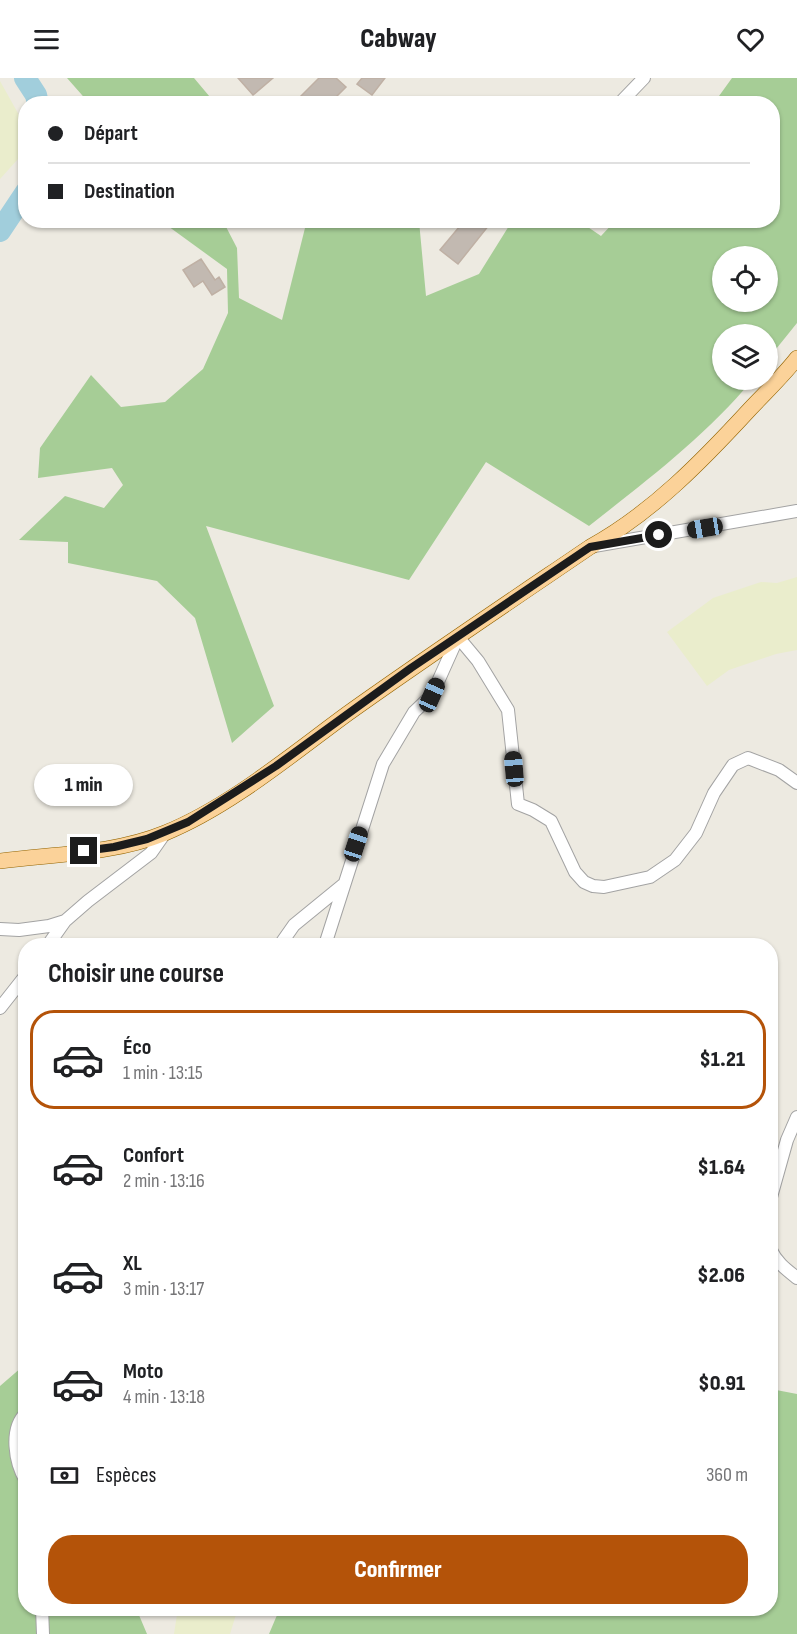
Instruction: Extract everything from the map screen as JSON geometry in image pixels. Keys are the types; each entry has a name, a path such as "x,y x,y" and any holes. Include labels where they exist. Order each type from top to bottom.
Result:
{"main road":[{"path":"0,861 114,847 165,833 241,790 458,637 590,547 610,536 694,468 797,358"}],"street":[{"path":"627,96 644,78"},
{"path":"590,547 797,512"},
{"path":"327,938 383,764 414,712 432,695 458,637 478,661 508,710 518,804 551,821 575,872 584,882 593,886 604,887 650,878 675,860 696,833 714,794 732,765 748,758 779,770 797,783"},
{"path":"53,938 66,921 88,901 151,853 165,833"},
{"path":"285,938 294,925 344,884"},
{"path":"0,929 19,930 66,921"},
{"path":"0,1008 18,985"},
{"path":"778,1172 787,1140 797,1117"},
{"path":"778,1261 797,1278"},
{"path":"18,1432 14,1451 18,1465"},
{"path":"42,1616 43,1634"}],"green space":[{"path":"67,78 194,78 209,96 83,96"},
{"path":"732,78 797,78 797,323 778,347 778,324 712,324 712,390 743,390 695,439 589,526 486,462 409,580 206,526 274,706 232,743 195,618 157,581 68,563 68,542 19,540 65,496 104,508 123,485 112,468 38,478 40,448 91,375 121,407 165,402 203,369 228,313 227,269 171,228 227,228 237,248 239,298 282,320 305,228 420,228 426,296 479,274 508,228 589,228 601,236 608,228 780,228 780,96 719,96"},
{"path":"0,81 18,113 18,159 0,179"},
{"path":"797,577 797,650 776,654 729,670 707,686 667,632 713,598 761,582 777,583"},
{"path":"18,1370 18,1616 139,1616 147,1634 0,1634 0,1386"},
{"path":"778,1390 797,1394 797,1634 269,1634 277,1616 778,1616"},
{"path":"177,1616 236,1616 230,1634 174,1634"}],"building":[{"path":"238,78 273,78 253,95"},
{"path":"319,78 336,78 346,87 337,96 301,96"},
{"path":"362,78 385,78 372,95 357,84"},
{"path":"458,228 487,228 458,264 440,250"},
{"path":"201,259 215,280 219,277 225,287 212,295 203,281 194,287 183,270"}],"waterway":[{"path":"25,78 36,96"},
{"path":"0,231 18,204"}],"route":[{"path":"84,851 147,839 188,822 276,766 411,668 590,547 659,535"}]}
